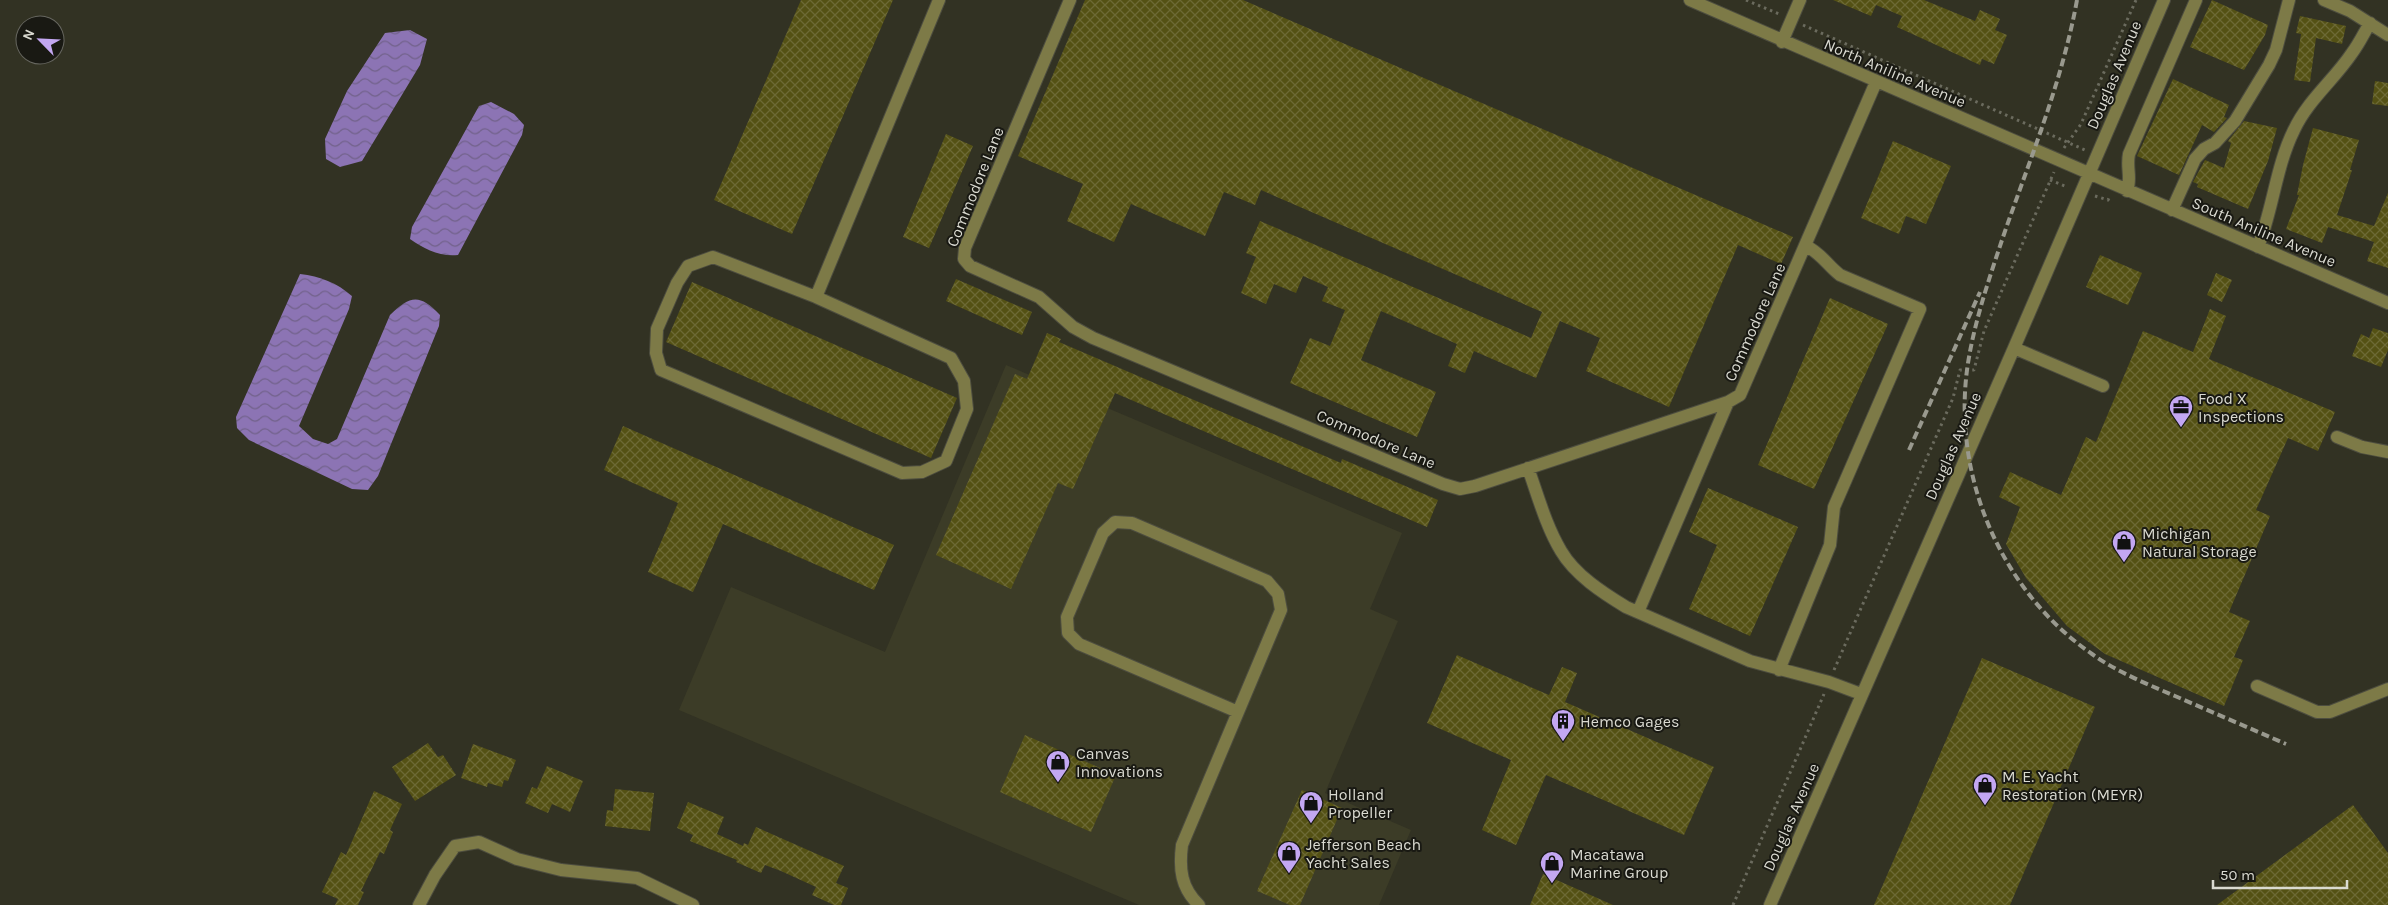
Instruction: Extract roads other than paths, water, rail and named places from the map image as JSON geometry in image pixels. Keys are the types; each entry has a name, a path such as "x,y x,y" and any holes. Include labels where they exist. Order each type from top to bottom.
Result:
{"street":[{"path":"816,297 939,0"},
{"name":"Commodore Lane","path":"1070,0 965,248 964,259 970,266 1039,297 1073,326 1093,338 1443,484 1460,489 1475,486 1728,402 1740,396 1876,82"},
{"name":"North Aniline Avenue","path":"1690,0 1782,42 2089,174"},
{"path":"1782,42 1800,0"},
{"name":"Douglas Avenue","path":"1770,905 2164,0"},
{"path":"2127,191 2130,178 2127,162 2129,154 2196,0"},
{"path":"2172,210 2195,158 2204,149 2216,143 2235,122 2269,65 2276,50 2289,0"},
{"path":"2324,0 2370,23 2388,35"},
{"path":"2258,247 2267,224 2285,152 2294,129 2308,107 2352,53 2370,23"},
{"name":"South Aniline Avenue","path":"2089,174 2388,303"},
{"path":"1779,670 1830,545 1834,507 1920,309 1840,275 1830,267 1823,256 1806,246"},
{"path":"713,257 816,297 951,358 964,381 966,409 946,461 922,472 902,473 661,370 656,353 657,329 677,283 688,266 713,257"},
{"path":"2014,348 2103,386"},
{"path":"1638,612 1728,402"},
{"path":"2337,437 2362,447 2388,452"},
{"path":"1528,468 1553,536 1562,553 1594,584 1620,603 1750,661 1829,682 1861,694"},
{"path":"1199,905 1189,895 1184,884 1180,860 1182,846 1281,610 1278,594 1267,582 1258,578 1132,523 1115,522 1103,533 1081,584 1067,618 1068,633 1079,644 1238,712"},
{"path":"2257,686 2317,712 2330,712 2388,689"},
{"path":"419,905 435,875 454,846 479,842 517,859 561,870 637,878 693,905"}],"water":[{"path":"410,30 427,39 420,65 362,161 340,167 326,159 325,139 347,91 385,33"},
{"path":"491,102 514,114 524,125 522,135 458,255 432,252 410,239 412,227 479,106"},
{"path":"300,274 328,281 352,296 349,309 299,426 313,439 328,444 337,439 390,315 409,301 420,300 440,315 439,326 378,476 368,490 352,489 249,440 237,428 236,417"}],"railway":[{"path":"2077,0 2071,31 2054,92 1991,272 1970,354 1967,370 1965,411 1968,452 1977,491 1990,530 2009,566 2033,599 2060,628 2092,654 2122,672 2286,744"},
{"path":"1909,450 1980,292"}],"place":[{"name":"Food X Inspections","path":"2181,428"},
{"name":"Michigan Natural Storage","path":"2124,563"},
{"name":"Hemco Gages","path":"1563,742"},
{"name":"Canvas Innovations","path":"1058,783"},
{"name":"M. E. Yacht Restoration (MEYR)","path":"1985,806"},
{"name":"Holland Propeller","path":"1311,824"},
{"name":"Jefferson Beach Yacht Sales","path":"1289,874"},
{"name":"Macatawa Marine Group","path":"1552,884"}]}
